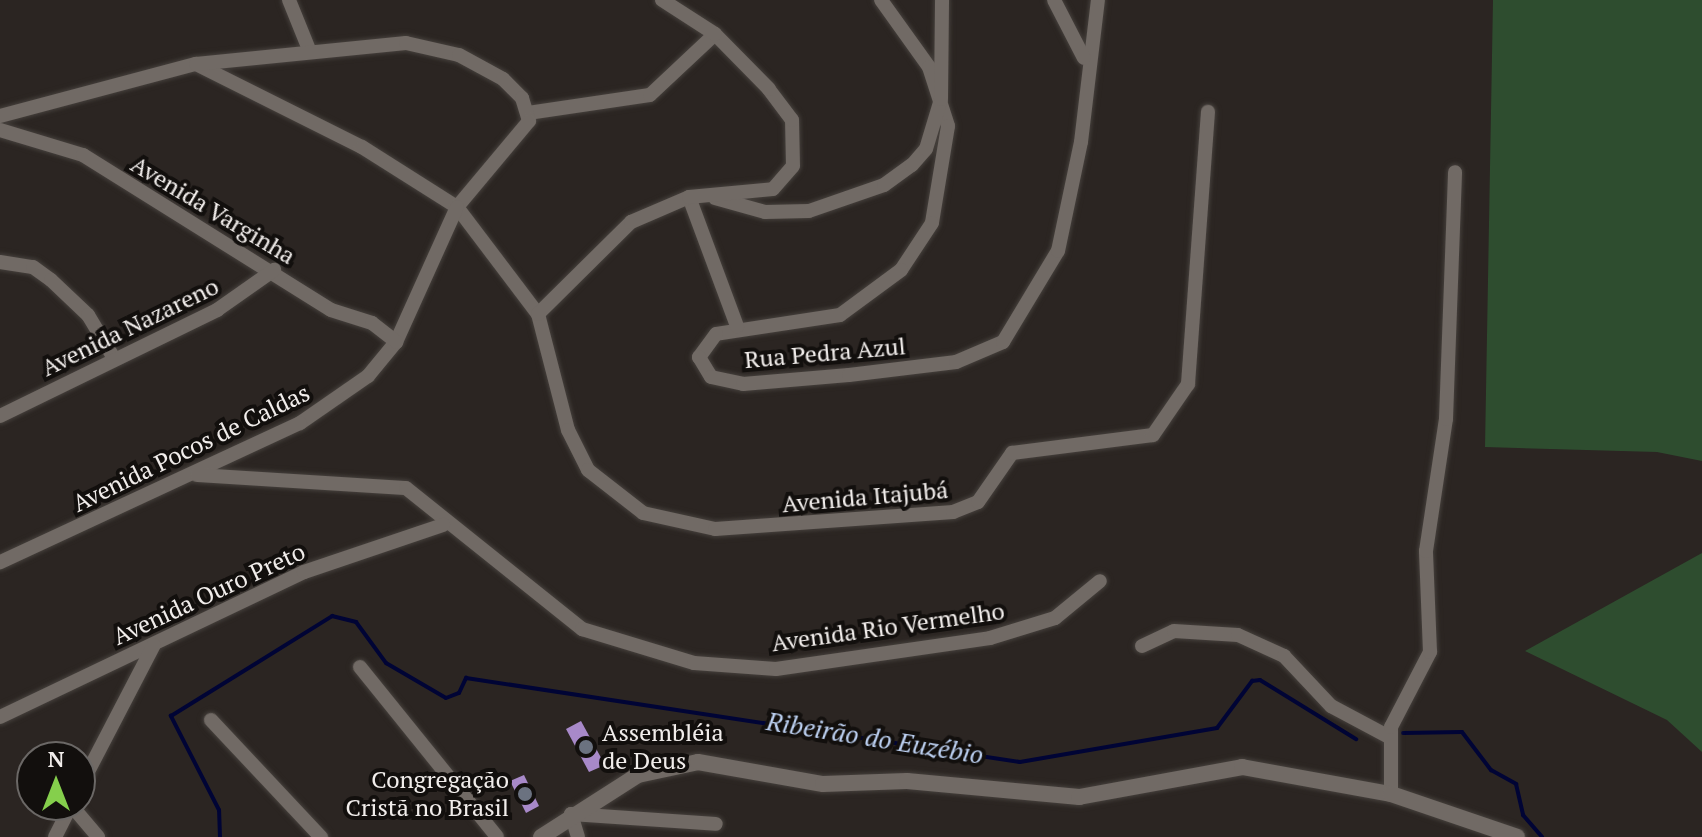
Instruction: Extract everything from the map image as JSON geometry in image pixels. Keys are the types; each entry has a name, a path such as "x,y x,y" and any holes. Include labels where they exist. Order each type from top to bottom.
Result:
{"street":[{"path":"289,0 310,52"},
{"path":"196,64 362,147 457,207 538,314 606,240 696,196 773,189 795,156 792,120 715,34 662,0"},
{"name":"Rua Pedra Azul","path":"881,0 916,45 941,99 946,170 932,223 901,270 840,315 806,325 737,326 701,350 711,377 743,384 877,372 970,359 1003,342 1058,251 1081,142 1085,62"},
{"path":"696,196 765,212 845,202 912,165 926,149 941,99 942,0"},
{"path":"1054,0 1085,62"},
{"path":"1085,62 1098,0"},
{"path":"0,116 196,64 310,52 436,47 503,79 528,113 650,95 715,34"},
{"name":"Avenida Itajubá","path":"538,314 568,430 588,470 643,513 715,529 967,508 1012,453 1138,439 1153,435 1175,410 1188,384 1208,112"},
{"name":"Avenida Pocos de Caldas","path":"0,562 197,475 333,404 396,342 457,207 516,143 528,113"},
{"name":"Avenida Varginha","path":"0,130 83,155 274,270 331,310 372,323 396,342"},
{"path":"1391,794 1391,738 1430,652 1426,551 1446,419 1455,172"},
{"path":"696,196 737,326"},
{"path":"0,262 33,267 51,280 88,315 115,360"},
{"name":"Avenida Nazareno","path":"0,416 217,310 274,270"},
{"name":"Avenida Rio Vermelho","path":"197,475 406,488 429,503 443,525 582,629 694,663 776,669 990,638 1055,618 1100,581"},
{"name":"Avenida Ouro Preto","path":"0,717 304,572 443,525"},
{"path":"1142,646 1174,631 1238,635 1284,656 1331,706 1391,738"},
{"path":"96,756 154,645"},
{"path":"360,667 497,837"},
{"path":"211,720 321,837"},
{"path":"541,837 571,814 638,775 698,762 823,784 907,781 1079,797 1242,767 1391,794 1517,837"},
{"path":"571,814 716,824"},
{"path":"571,814 578,837"},
{"path":"84,821 98,837"}],"green space":[{"path":"1493,0 1702,0 1702,461 1657,452 1485,447"},
{"path":"1702,553 1702,752 1667,720 1525,651"}],"building":[{"name":"Assembléia de Deus","path":"581,721 605,765 589,772 566,729"},
{"name":"Congregação Cristã no Brasil","path":"524,775 539,806 526,813 510,781"}],"waterway":[{"name":"Ribeirão do Euzébio","path":"220,837 219,810 171,716 332,616 356,622 386,663 446,698 459,693 466,678 1020,762 1217,728 1252,681 1260,680 1356,739"},
{"path":"1403,733 1462,732 1491,770 1516,784 1523,815 1542,837"}],"place":[{"name":"Assembléia de Deus","path":"586,747"},
{"name":"Congregação Cristã no Brasil","path":"525,794"}]}
